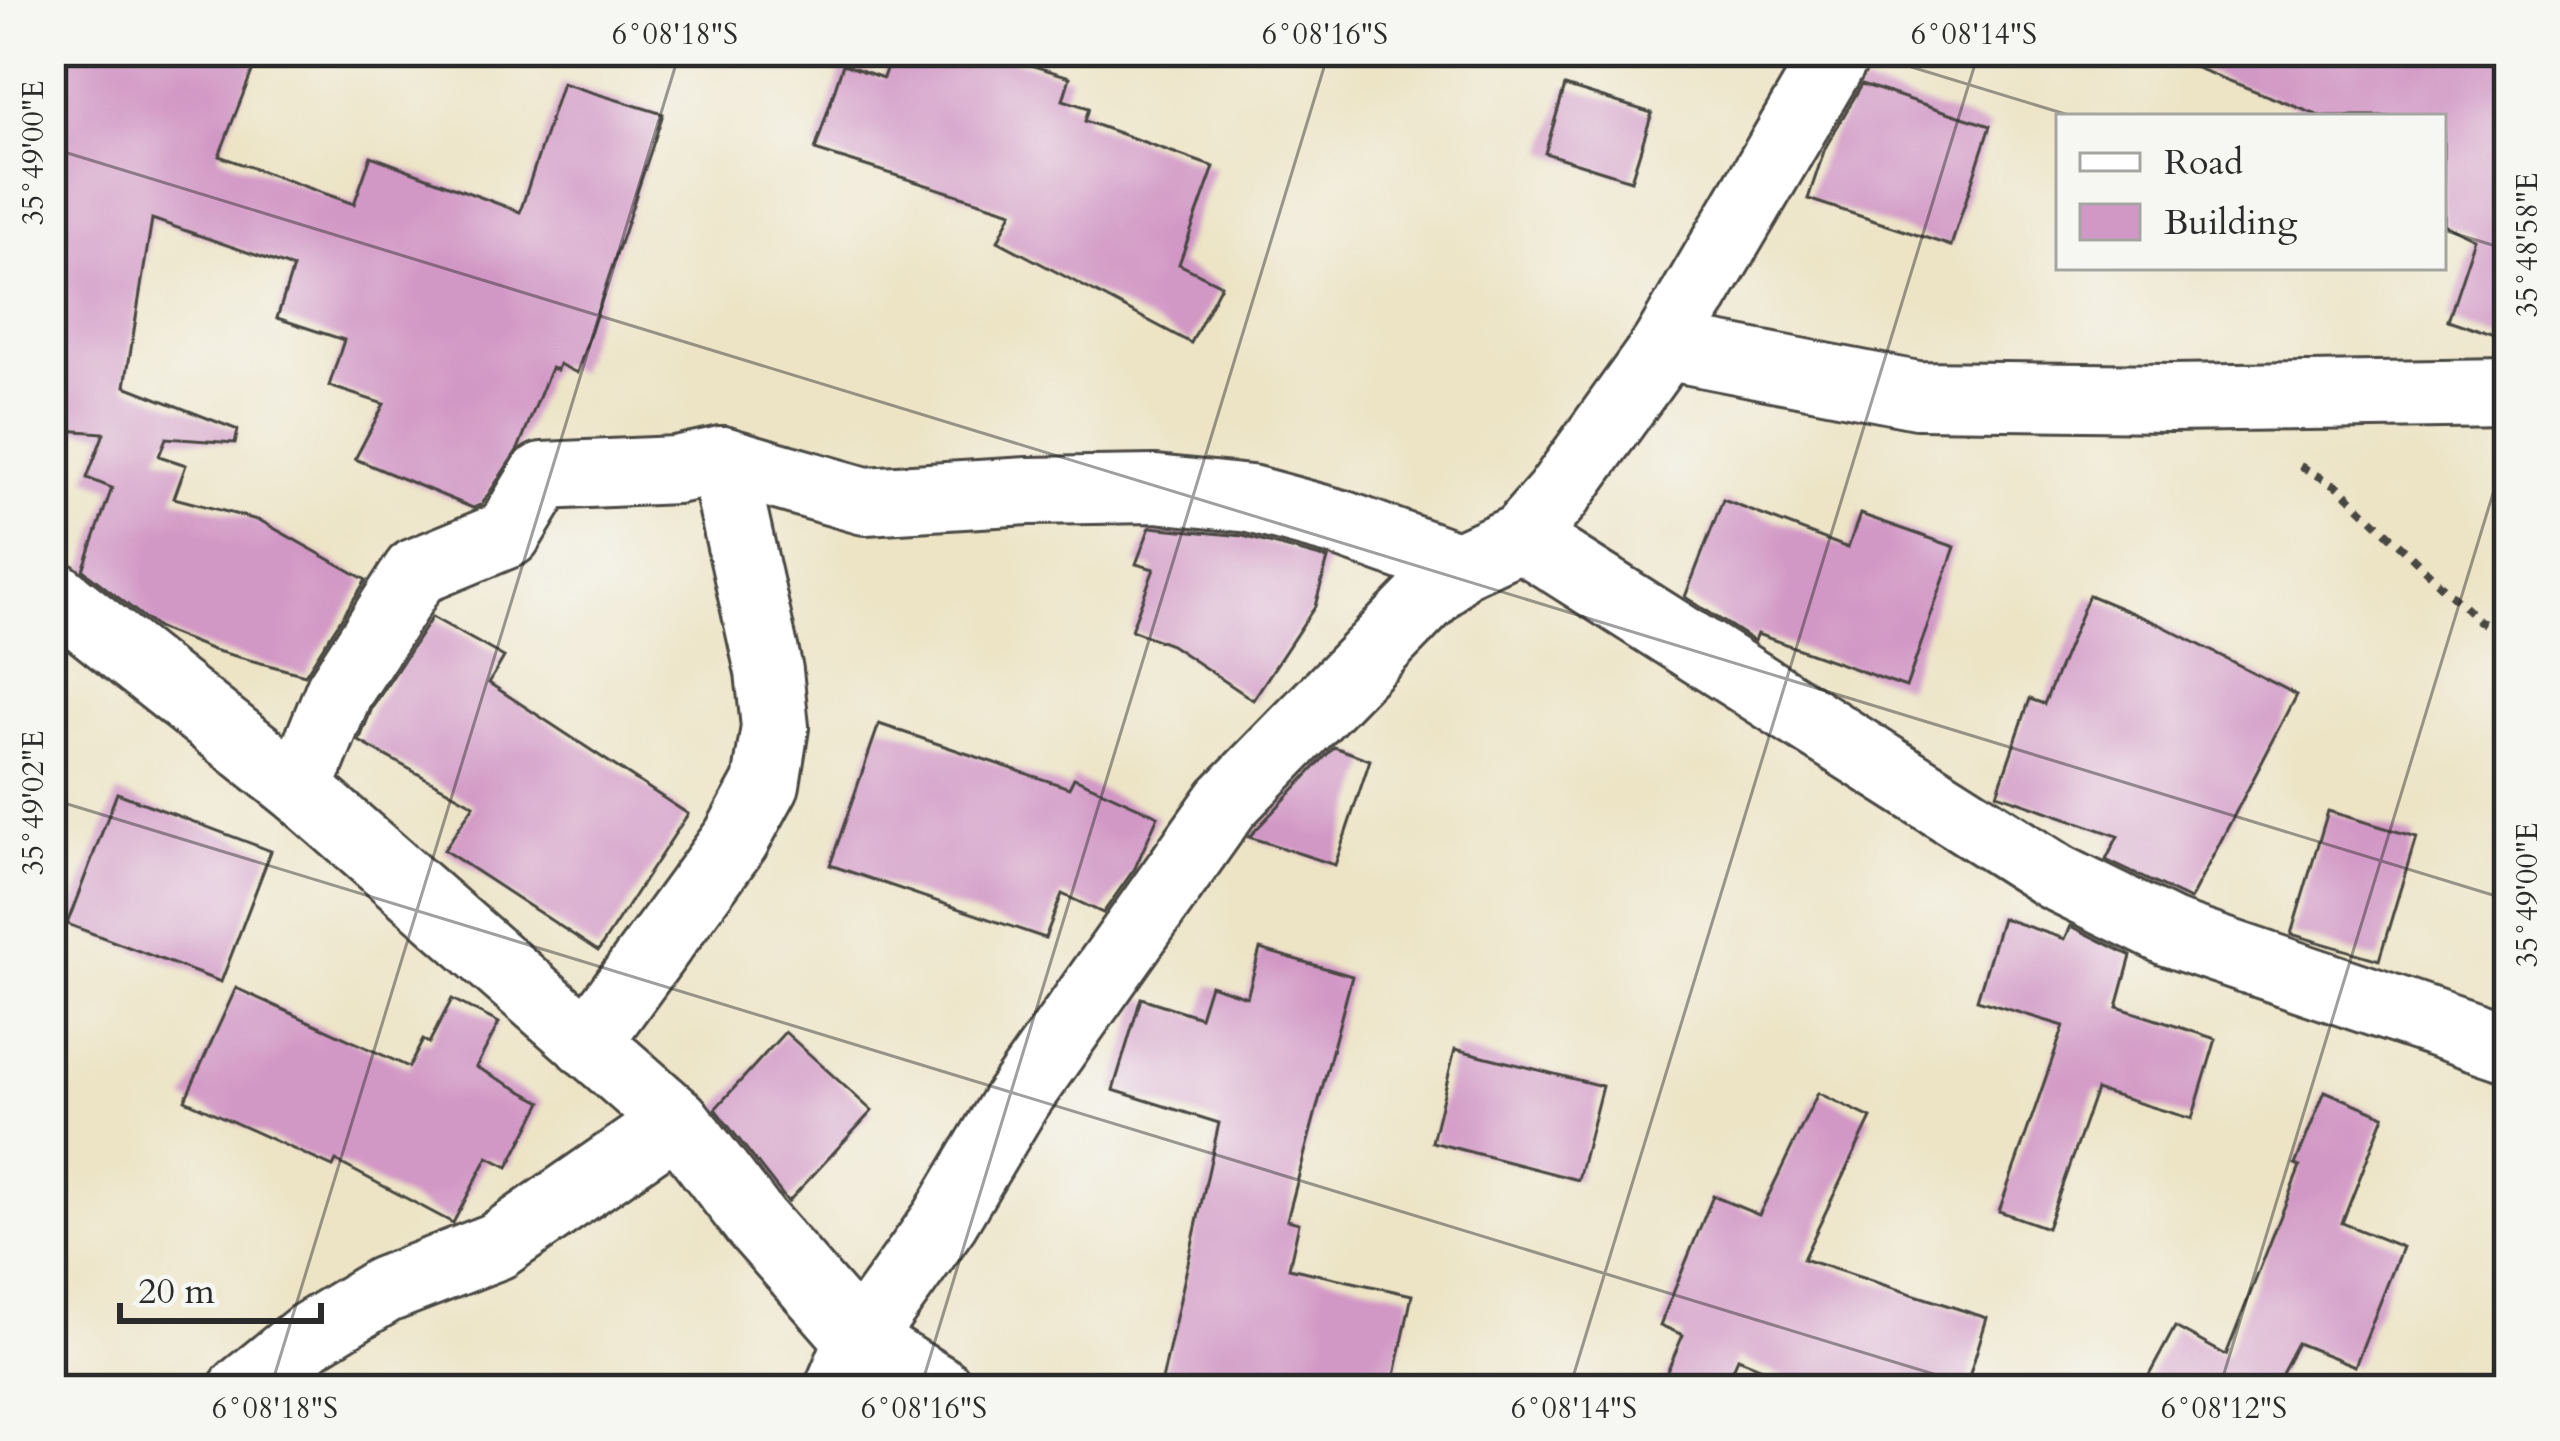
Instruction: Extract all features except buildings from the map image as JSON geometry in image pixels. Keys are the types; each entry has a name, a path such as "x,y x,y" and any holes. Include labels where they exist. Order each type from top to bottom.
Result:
{"street":[{"path":"849,1365 1016,1102 1226,803 1458,566 1521,537 1557,496 1666,346 1838,51"},
{"path":"1666,346 1917,395 2509,394"},
{"path":"299,789 339,691 416,572 508,534 543,476 676,470 722,460 865,501 1156,489 1250,499 1342,524 1458,566"},
{"path":"587,1043 736,839 766,784 775,727 769,671 722,460"},
{"path":"1521,537 2056,877 2170,934 2509,1048"},
{"path":"51,592 299,789 677,1121 755,1223 849,1365 940,1390"},
{"path":"242,1390 310,1335 384,1290 497,1246 677,1121"}],"path":[{"path":"2297,464 2339,487 2480,621 2509,630"}]}
